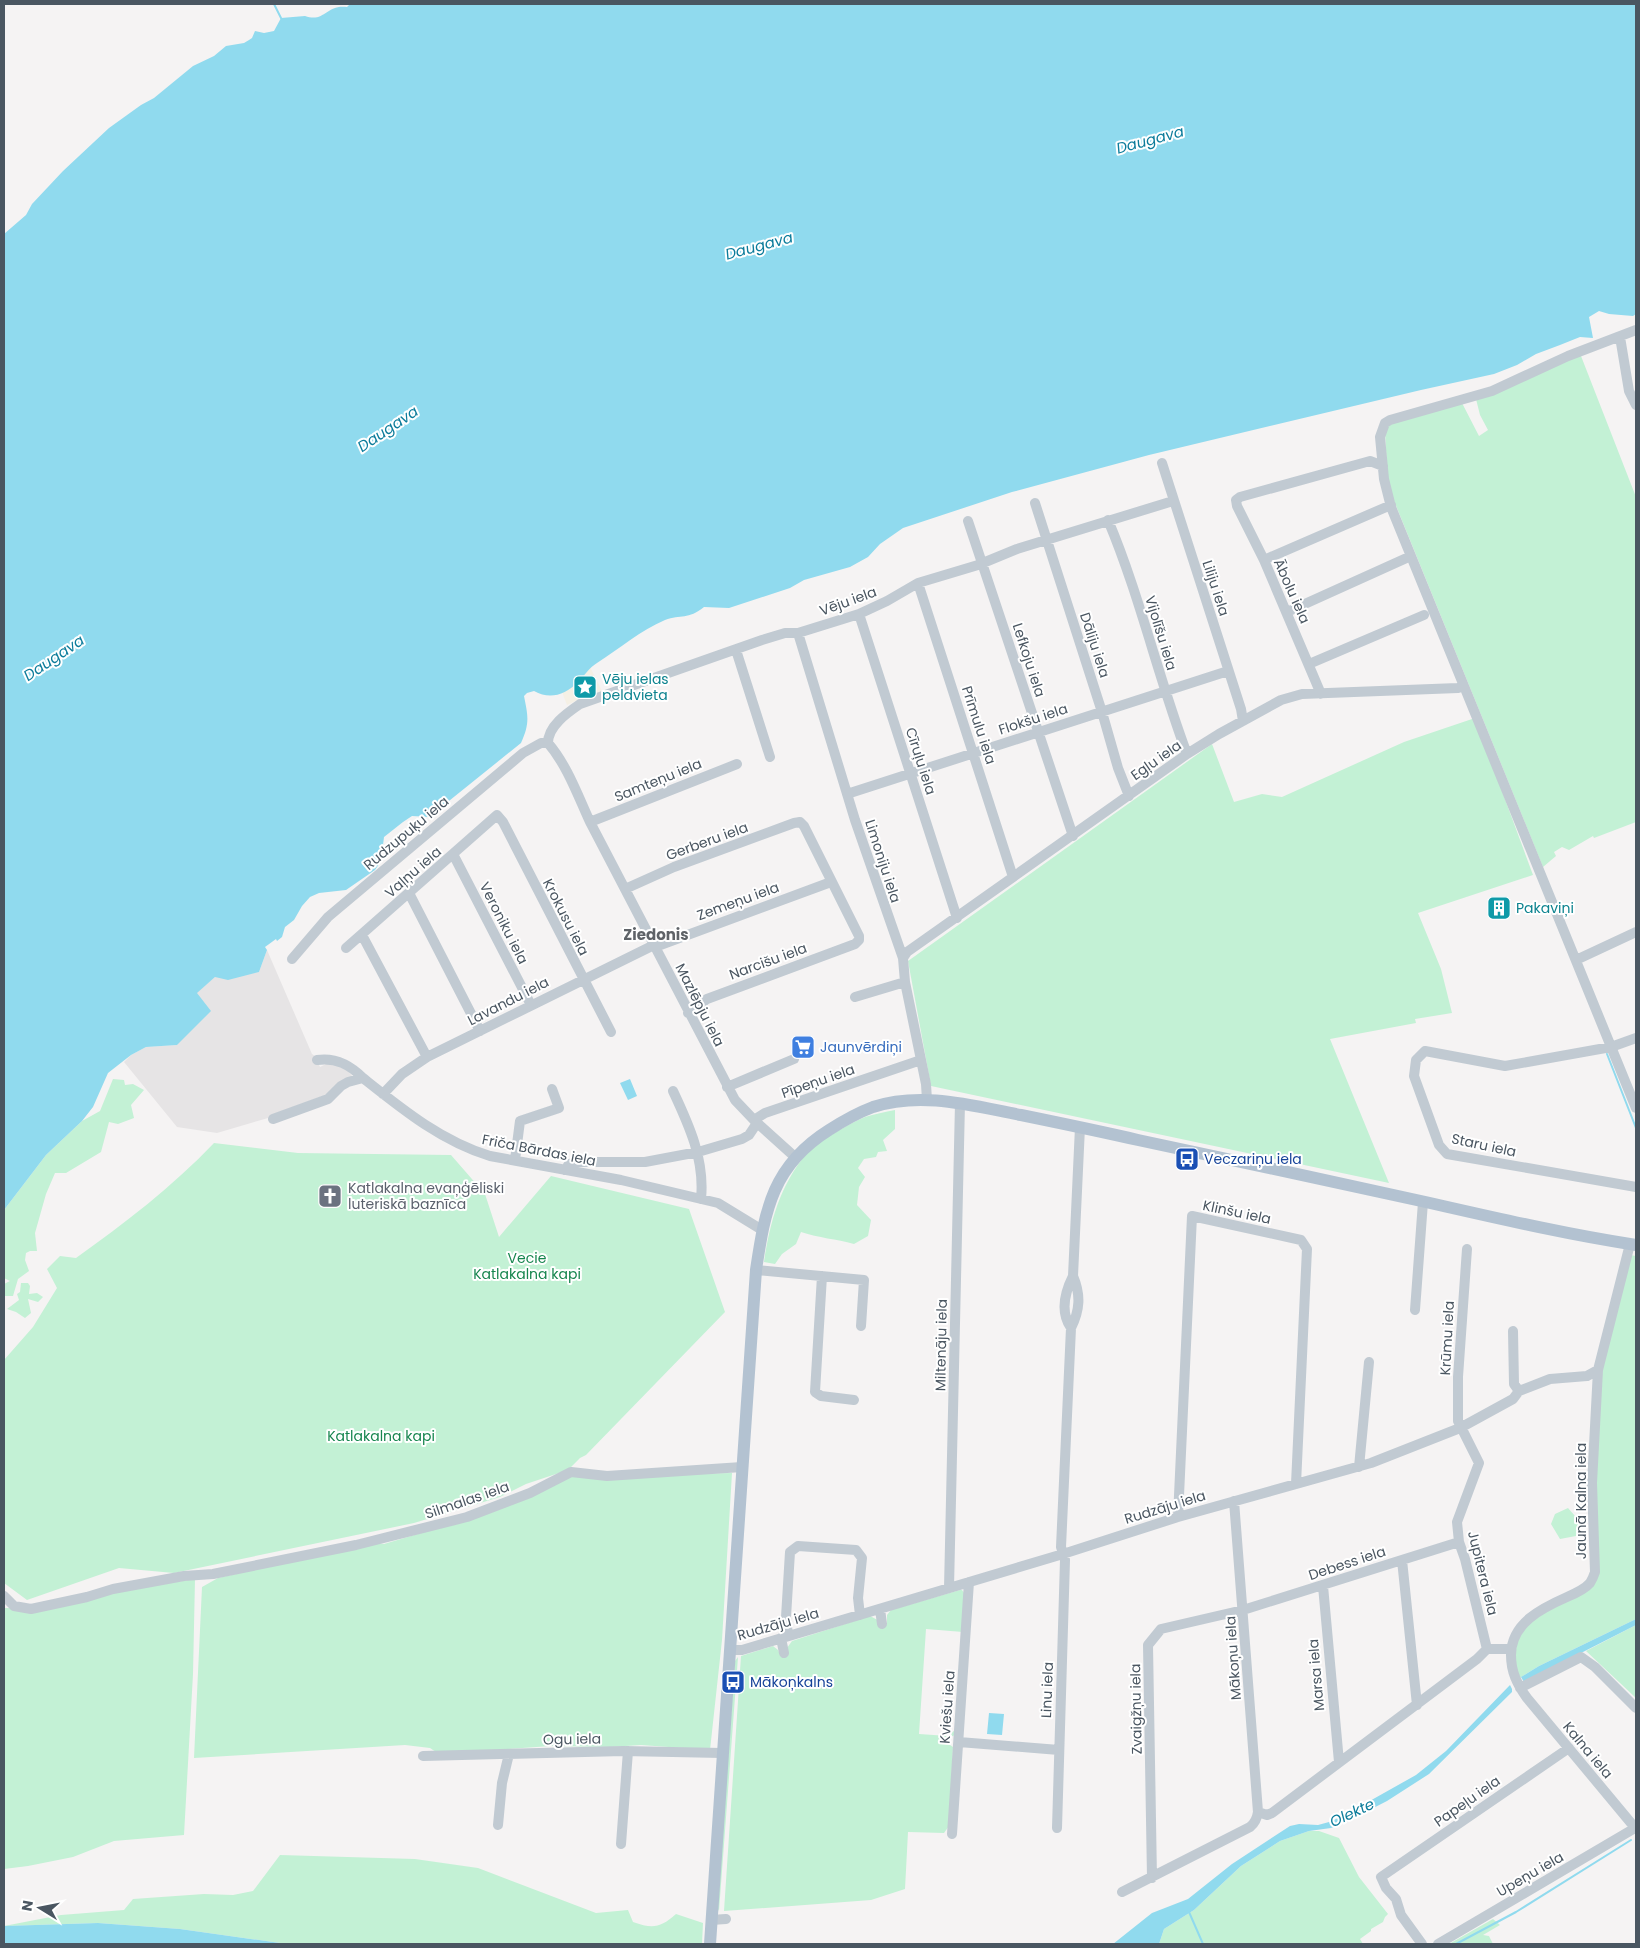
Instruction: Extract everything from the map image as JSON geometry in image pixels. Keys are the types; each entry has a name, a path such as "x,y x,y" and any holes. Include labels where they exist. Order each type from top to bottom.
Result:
{"main road":[{"path":"710,1944 756,1270 762,1230 774,1192 786,1168 813,1140 874,1107 926,1100 960,1103 1080,1127 1521,1223 1633,1244"}],"street":[{"path":"1636,330 1568,356 1492,391 1400,416 1385,423 1380,437 1386,490 1390,505 1636,1108"},
{"path":"1620,337 1629,391 1636,405"},
{"name":"Ābolu iela","path":"1321,694 1264,560 1237,506 1236,500 1240,497 1370,460 1383,466"},
{"name":"Liliju iela","path":"1162,463 1172,501 1243,721"},
{"name":"Vēju iela","path":"548,743 548,736 552,729 565,715 580,704 785,632 798,633 859,614 887,601 918,583 982,563 1046,539 1172,501"},
{"name":"Dāliju iela","path":"1035,503 1118,768 1129,796"},
{"path":"1264,560 1390,505"},
{"name":"Vijolīšu iela","path":"1108,520 1120,548 1165,692 1187,754"},
{"name":"Lefkoju iela","path":"968,521 1073,836"},
{"path":"1286,612 1412,556"},
{"name":"Prīmulu iela","path":"918,583 1013,876"},
{"name":"Cīruļu iela","path":"859,614 956,918"},
{"path":"1309,664 1424,614"},
{"name":"Limoniju iela","path":"798,633 848,794 898,948 903,958 926,1084 926,1100"},
{"path":"736,650 770,758"},
{"name":"Flokšu iela","path":"848,794 1228,672"},
{"name":"Egļu iela","path":"903,958 907,952 1187,754 1289,697 1458,688 1464,686"},
{"name":"Rudzupuķu iela","path":"292,959 328,917 523,752 541,743 548,743"},
{"name":"Mazlēpju iela","path":"548,743 574,786 590,822 727,1087 735,1100 755,1121 795,1157"},
{"name":"Samteņu iela","path":"590,822 737,764"},
{"name":"Vaļņu iela","path":"346,948 497,815"},
{"name":"Krokusu iela","path":"497,815 503,822 610,1032"},
{"name":"Gerberu iela","path":"625,889 674,867 800,822 804,826 831,882"},
{"name":"Veroniku iela","path":"454,854 531,1005"},
{"name":"Narcišu iela","path":"688,1013 707,999 855,944 859,940 858,936 831,882"},
{"name":"Zemeņu iela","path":"654,946 831,882"},
{"path":"409,893 480,1030"},
{"path":"1576,960 1636,932"},
{"path":"362,935 427,1057"},
{"name":"Lavandu iela","path":"383,1094 402,1074 427,1057 654,946"},
{"path":"855,997 906,982"},
{"path":"1611,1047 1636,1038"},
{"name":"Staru iela","path":"1611,1047 1505,1066 1424,1051 1416,1060 1414,1076 1439,1145 1447,1154 1636,1187"},
{"name":"Friča Bārdas iela","path":"317,1060 345,1063 383,1094 451,1141 490,1156 701,1199 726,1207 762,1230"},
{"path":"727,1087 794,1060"},
{"name":"Pīpeņu iela","path":"755,1121 765,1113 921,1060"},
{"path":"273,1119 328,1099 340,1086 363,1078"},
{"path":"515,1160 520,1121 559,1108 552,1089"},
{"path":"673,1090 688,1121 698,1152 702,1189 701,1199"},
{"name":"Miltenāju iela","path":"949,1588 960,1103"},
{"path":"565,1170 569,1164 576,1162 645,1162 698,1152 742,1140 749,1135 755,1121"},
{"path":"1063,1554 1061,1547 1071,1328 1078,1314 1079,1306 1079,1290 1073,1276 1080,1127"},
{"path":"1415,1310 1424,1202"},
{"name":"Klinšu iela","path":"1178,1517 1192,1216 1301,1240 1306,1249 1296,1484"},
{"name":"Jaunā Kalna iela","path":"1511,1649 1519,1630 1527,1620 1539,1611 1582,1589 1590,1583 1595,1572 1596,1555 1592,1516 1592,1483 1598,1370 1633,1244"},
{"name":"Krūmu iela","path":"1460,1428 1458,1422 1458,1377 1467,1249"},
{"path":"756,1270 864,1280 860,1326"},
{"path":"822,1276 815,1392 821,1396 854,1400"},
{"path":"1513,1330 1514,1384 1519,1391"},
{"path":"1359,1467 1369,1362"},
{"name":"Rudzāju iela","path":"730,1650 740,1650 1063,1554 1178,1517 1359,1467 1460,1428 1513,1399 1519,1391 1550,1379 1587,1376 1598,1370"},
{"name":"Jupitera iela","path":"1460,1428 1466,1434 1480,1463 1456,1522 1487,1649"},
{"name":"Silmalas iela","path":"4,1596 14,1606 31,1609 87,1597 113,1589 221,1572 337,1550 418,1531 467,1517 545,1486 571,1472 606,1476 742,1467"},
{"name":"Mākoņu iela","path":"1234,1501 1258,1812"},
{"name":"Debess iela","path":"1243,1610 1460,1542"},
{"path":"784,1654 790,1552 798,1546 856,1550 862,1558 858,1598 860,1614"},
{"name":"Linu iela","path":"1057,1828 1065,1560 1063,1554"},
{"path":"1402,1560 1416,1706"},
{"name":"Kviešu iela","path":"952,1834 969,1582"},
{"name":"Marsa iela","path":"1323,1586 1339,1762"},
{"path":"880,1609 882,1624"},
{"name":"Zvaigžņu iela","path":"1152,1878 1148,1645 1161,1628 1243,1610"},
{"path":"1122,1892 1250,1828 1255,1824 1258,1812 1267,1815 1272,1814 1477,1660 1487,1649 1511,1649 1514,1675 1520,1688 1581,1657 1595,1667 1636,1708"},
{"name":"Kalna iela","path":"1520,1688 1636,1829"},
{"path":"959,1742 1060,1750"},
{"name":"Papeļu iela","path":"1422,1944 1401,1915 1396,1899 1386,1888 1381,1877 1568,1748"},
{"path":"621,1844 628,1751"},
{"name":"Ogu iela","path":"422,1756 628,1751 722,1753"},
{"path":"498,1825 502,1783 509,1754"},
{"name":"Upeņu iela","path":"1438,1944 1636,1829"},
{"path":"711,1920 726,1919"}],"shaded area":[{"path":"267,950 312,1054 315,1056 320,1067 330,1062 346,1068 352,1076 328,1094 271,1115 268,1118 217,1133 177,1127 124,1062 131,1055 146,1047 177,1045 196,993 215,977 259,972"}],"green space":[{"path":"1578,354 1581,356 1636,497 1636,822 1594,838 1593,836 1569,850 1562,847 1554,852 1556,856 1543,867 1388,486 1385,432 1388,426 1395,420 1462,403 1479,436 1488,430 1480,415 1476,399"},
{"path":"1475,718 1533,875 1418,913 1441,969 1452,1013 1415,1019 1416,1023 1330,1039 1389,1183 931,1086 908,961 1212,744 1234,802 1262,794 1282,797 1404,742"},
{"path":"113,1079 124,1080 125,1085 133,1084 144,1090 131,1105 134,1118 118,1124 109,1122 101,1152 66,1173 55,1173 46,1194 35,1233 37,1251 26,1253 25,1260 29,1271 18,1279 13,1296 4,1296 4,1284 10,1281 4,1278 4,1210 46,1155 82,1121 100,1111"},
{"path":"895,1110 895,1129 883,1140 887,1151 878,1152 876,1157 864,1159 858,1168 865,1177 859,1187 857,1205 871,1220 868,1236 854,1244 801,1232 796,1244 782,1254 775,1264 764,1262 773,1218 783,1191 807,1153 826,1138 865,1117"},
{"path":"214,1143 298,1153 451,1155 485,1194 499,1237 551,1176 689,1209 725,1312 586,1455 580,1458 568,1470 526,1484 500,1497 414,1523 174,1573 119,1568 27,1600 4,1583 4,1360 33,1327 57,1288 47,1269 60,1256 76,1258 148,1204"},
{"path":"1630,1255 1636,1256 1636,1619 1539,1666 1518,1679 1516,1653 1519,1634 1522,1628 1595,1579 1595,1496 1599,1394 1605,1354"},
{"path":"21,1283 28,1283 30,1286 29,1294 37,1293 43,1297 38,1302 28,1299 31,1313 25,1318 7,1309 19,1300 17,1294 20,1292"},
{"path":"732,1473 722,1640 710,1750 641,1745 610,1747 551,1746 439,1754 430,1748 405,1745 194,1758 202,1587 218,1578 376,1543 384,1544 428,1531 572,1476"},
{"path":"1568,1508 1583,1525 1576,1536 1560,1539 1551,1524 1555,1514"},
{"path":"195,1579 193,1674 184,1835 114,1841 73,1857 4,1869 4,1608 14,1608"},
{"path":"960,1590 967,1597 963,1632 926,1629 919,1734 948,1736 955,1730 955,1735 948,1738 947,1743 953,1747 949,1826 944,1833 908,1832 905,1889 871,1900 724,1911 741,1656 773,1646 780,1654 792,1641 870,1616 887,1625 887,1615 891,1610"},
{"path":"1636,1625 1636,1698 1586,1651"},
{"path":"738,1657 719,1911 717,1907 735,1661"},
{"path":"1309,1831 1319,1831 1339,1838 1359,1877 1388,1914 1383,1922 1371,1929 1360,1939 1363,1944 1159,1944 1164,1929 1194,1910 1241,1866 1280,1841"},
{"path":"280,1855 415,1859 478,1868 596,1913 628,1910 633,1922 640,1924 661,1925 676,1914 703,1923 702,1944 287,1944 180,1929 98,1923 4,1926 61,1915 124,1910 133,1899 204,1894 233,1895 253,1891"},
{"path":"1493,1919 1500,1925 1483,1935 1489,1936 1493,1944 1449,1944"}],"sand":[{"name":"Vēju ielas peldvieta","path":"590,667 603,693 594,696 590,694 567,705 562,692 578,683"}],"water":[{"name":"Daugava","path":"350,4 1636,4 1636,314 1633,316 1609,314 1599,311 1589,317 1593,338 1580,337 1536,354 1517,365 1494,374 1149,455 1012,492 903,528 880,544 868,557 850,567 804,580 790,588 729,608 704,607 693,614 671,618 656,624 594,665 578,682 563,693 552,696 534,691 527,693 524,696 527,725 521,743 429,817 412,816 384,837 381,861 375,870 346,890 319,893 310,897 294,920 285,927 282,937 265,947 267,950 259,972 228,980 215,977 197,993 211,1011 177,1045 146,1047 131,1055 108,1073 93,1107 82,1121 46,1155 4,1210 4,234 26,215 32,204 63,171 109,128 154,98 193,66 214,56 226,46 244,43 252,38 255,31 264,33 274,31 281,18 317,17 334,8 347,7"},
{"path":"630,1079 637,1096 628,1100 620,1083"},
{"path":"1636,1619 1636,1625 1524,1682 1521,1677 1539,1666"},
{"name":"Olekte","path":"1510,1685 1512,1692 1429,1774 1387,1801 1346,1822 1331,1828 1309,1831 1280,1841 1241,1866 1194,1910 1164,1929 1159,1944 1113,1944 1152,1913 1188,1899 1232,1864 1290,1826 1299,1824 1318,1825 1329,1822 1416,1775 1446,1751"},
{"path":"989,1713 1004,1714 1002,1735 987,1734"},
{"path":"98,1923 180,1929 287,1944 4,1944 4,1926"}],"waterway":[{"path":"274,4 281,18"},
{"path":"1607,1054 1636,1128"},
{"path":"1456,1944 1516,1912 1631,1840"},
{"path":"1189,1912 1203,1944"}],"place":[{"name":"Vēju ielas peldvieta","path":"585,687"},
{"name":"Pakaviņi","path":"1499,908"},
{"name":"Jaunvērdiņi","path":"803,1047"},
{"name":"Veczariņu iela","path":"1187,1159"},
{"name":"Katlakalna evaņģēliski luteriskā baznīca","path":"330,1196"},
{"name":"Mākoņkalns","path":"733,1682"}],"district":[{"name":"Ziedonis","path":"656,935"}],"park label":[{"name":"Vecie Katlakalna kapi","path":"527,1266"},
{"name":"Katlakalna kapi","path":"381,1436"}]}
